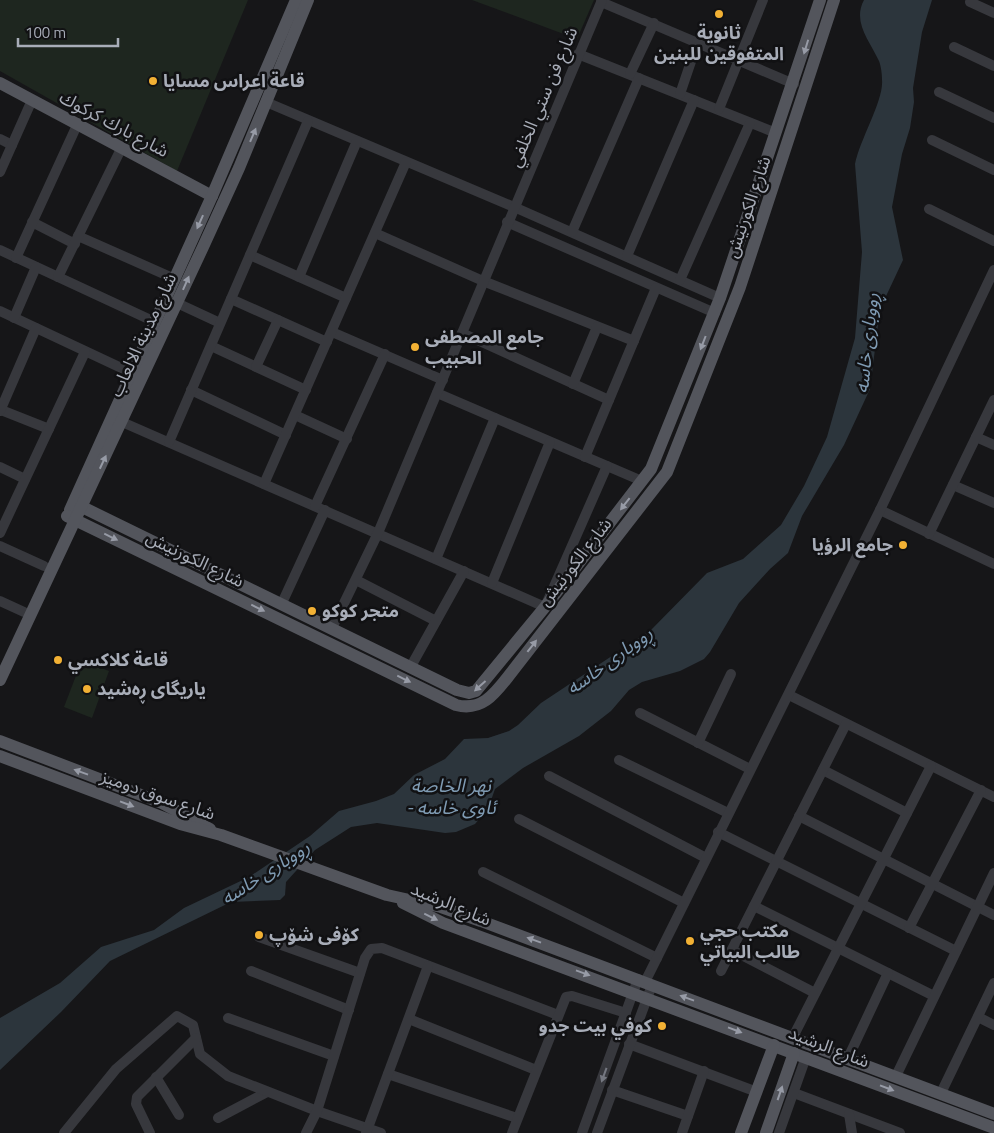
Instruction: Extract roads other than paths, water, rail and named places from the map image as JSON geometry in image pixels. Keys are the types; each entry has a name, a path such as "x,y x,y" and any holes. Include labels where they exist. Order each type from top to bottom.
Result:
{"main road":[{"name":"شارع مدينة الالعاب","path":"78,505 132,373 174,279 197,244 266,102 296,0"},
{"name":"شارع مدينة الالعاب","path":"0,660 44,566 122,422 177,303 212,196 281,50 308,0"},
{"name":"شارع الكورنيش","path":"78,505 457,690 469,693 476,691 545,607 651,469 720,298 794,84 820,0"},
{"name":"شارع الكورنيش","path":"71,518 456,705 466,707 480,705 491,696 511,673 667,472 740,287 834,0"},
{"name":"شارع بارك كركوك","path":"0,83 212,196"},
{"path":"753,201 767,205"},
{"path":"670,424 684,429"},
{"name":"شارع مدينة الالعاب","path":"0,680 71,518"},
{"path":"229,594 236,581"},
{"name":"شارع سوق دوميز","path":"0,741 162,803 195,819 221,835"},
{"name":"شارع سوق دوميز","path":"0,756 180,824 221,835"},
{"path":"221,835 255,849 388,894"},
{"name":"شارع الرشيد","path":"388,894 441,907 793,1037 994,1114"},
{"name":"شارع الرشيد","path":"388,894 443,923 633,992 773,1049 994,1128"},
{"path":"741,1133 773,1049"},
{"path":"766,1133 798,1057"},
{"path":"963,1116 968,1104"}],"street":[{"path":"719,110 763,0"},
{"path":"601,1 794,84"},
{"name":"شارع فن ستي الخلفي","path":"332,628 378,534 601,1"},
{"path":"970,2 994,12"},
{"path":"572,232 635,76 654,23"},
{"path":"680,94 698,42"},
{"path":"954,47 994,66"},
{"path":"578,54 776,133"},
{"path":"939,92 994,118"},
{"path":"0,172 32,100"},
{"path":"627,256 694,100"},
{"path":"266,102 572,232 720,298"},
{"path":"169,442 308,121"},
{"path":"16,258 78,123"},
{"path":"680,280 750,123"},
{"path":"0,139 12,145"},
{"path":"932,140 994,170"},
{"path":"299,276 357,141"},
{"path":"58,277 122,148"},
{"path":"264,484 406,162"},
{"path":"929,209 994,241"},
{"path":"32,222 174,279"},
{"path":"507,222 714,313"},
{"path":"375,232 483,281 634,341"},
{"path":"0,250 155,322"},
{"path":"250,255 346,298"},
{"path":"14,318 36,267"},
{"path":"582,1133 633,992 645,982 657,958 718,832 880,510 994,270"},
{"path":"585,457 656,288"},
{"path":"231,299 327,342"},
{"path":"177,303 220,323"},
{"path":"0,311 132,373"},
{"path":"256,367 278,320"},
{"path":"573,384 597,326"},
{"path":"36,328 0,410 49,429"},
{"path":"332,332 443,380"},
{"path":"462,333 609,400"},
{"path":"211,346 306,390"},
{"path":"0,534 85,352"},
{"path":"282,603 347,438 384,354"},
{"path":"191,390 286,435"},
{"path":"437,393 642,482"},
{"path":"929,534 994,400"},
{"path":"295,415 347,438"},
{"path":"436,559 495,418"},
{"path":"122,422 545,607 607,466"},
{"path":"976,437 994,445"},
{"path":"492,583 550,442"},
{"path":"0,467 25,480"},
{"path":"953,485 994,503"},
{"path":"880,510 994,564"},
{"path":"0,546 44,566"},
{"path":"410,668 464,571"},
{"path":"356,580 436,621"},
{"path":"0,601 24,612"},
{"path":"698,743 732,674"},
{"path":"788,695 994,797"},
{"path":"640,713 750,769"},
{"path":"721,972 846,724"},
{"path":"619,760 728,813"},
{"path":"793,1037 932,766"},
{"path":"823,770 907,813"},
{"path":"549,776 706,858"},
{"path":"909,928 981,790"},
{"path":"799,816 994,915"},
{"path":"519,819 684,903"},
{"path":"718,832 956,951"},
{"path":"482,872 657,958"},
{"path":"896,1076 994,873"},
{"path":"754,906 934,996"},
{"path":"259,937 360,973"},
{"path":"306,1133 317,1112 367,953 376,948 558,1016"},
{"path":"732,950 816,993"},
{"path":"367,1130 428,966"},
{"path":"251,971 349,1010"},
{"path":"848,1058 888,973"},
{"path":"597,1133 646,997 645,982"},
{"path":"941,1094 994,983"},
{"path":"512,1133 564,1000 572,996 626,1013"},
{"path":"64,1133 116,1069 172,1018 181,1017 193,1025 200,1054 217,1069 317,1112 367,1130 381,1133"},
{"path":"978,1017 994,1025"},
{"path":"228,1018 334,1056"},
{"path":"409,1019 536,1070"},
{"path":"150,1133 136,1100 139,1094 196,1038"},
{"path":"613,1048 627,1049 704,1072 757,1092"},
{"path":"779,1133 794,1093 798,1057"},
{"path":"682,1133 704,1072"},
{"path":"388,1074 517,1118"},
{"path":"156,1077 179,1115"},
{"path":"612,1090 688,1116"},
{"path":"218,1118 267,1092"},
{"path":"794,1093 900,1133"},
{"path":"849,1114 852,1133"}],"water":[{"name":"نهر الخاصة - ئاوی خاسە","path":"864,0 932,0 922,32 913,88 914,102 910,128 902,154 892,207 903,260 880,309 870,389 844,445 802,516 788,553 770,569 739,603 710,652 704,659 680,671 642,682 629,690 611,711 579,736 523,768 495,789 488,809 475,824 456,832 445,833 377,823 351,827 315,850 286,882 285,895 280,900 231,902 110,961 61,1012 0,1070 0,1018 60,983 101,947 154,930 184,908 249,877 310,836 339,811 394,794 414,775 445,759 464,739 488,738 509,731 541,703 651,630 707,573 743,559 781,525 804,486 827,437 855,338 862,252 855,164 882,88 879,61 861,24 861,8"}],"place":[{"name":"ثانوية المتفوقين للبنين","path":"719,14"},
{"name":"قاعة اعراس مسايا","path":"153,81"},
{"name":"جامع المصطفى الحبيب","path":"415,347"},
{"name":"جامع الرؤيا","path":"903,545"},
{"name":"متجر كوكو","path":"312,611"},
{"name":"قاعة كلاكسي","path":"58,660"},
{"name":"یاریگای ڕەشید","path":"87,689"},
{"name":"کۆفی شۆپ","path":"259,935"},
{"name":"مكتب حجي طالب البياتي","path":"690,941"},
{"name":"كوفي بيت جدو","path":"662,1026"}],"water label":[{"name":"ڕووباری خاسە","path":"866,343"},
{"name":"ڕووباری خاسە","path":"609,660"},
{"name":"ڕووباری خاسە","path":"265,872"}]}
